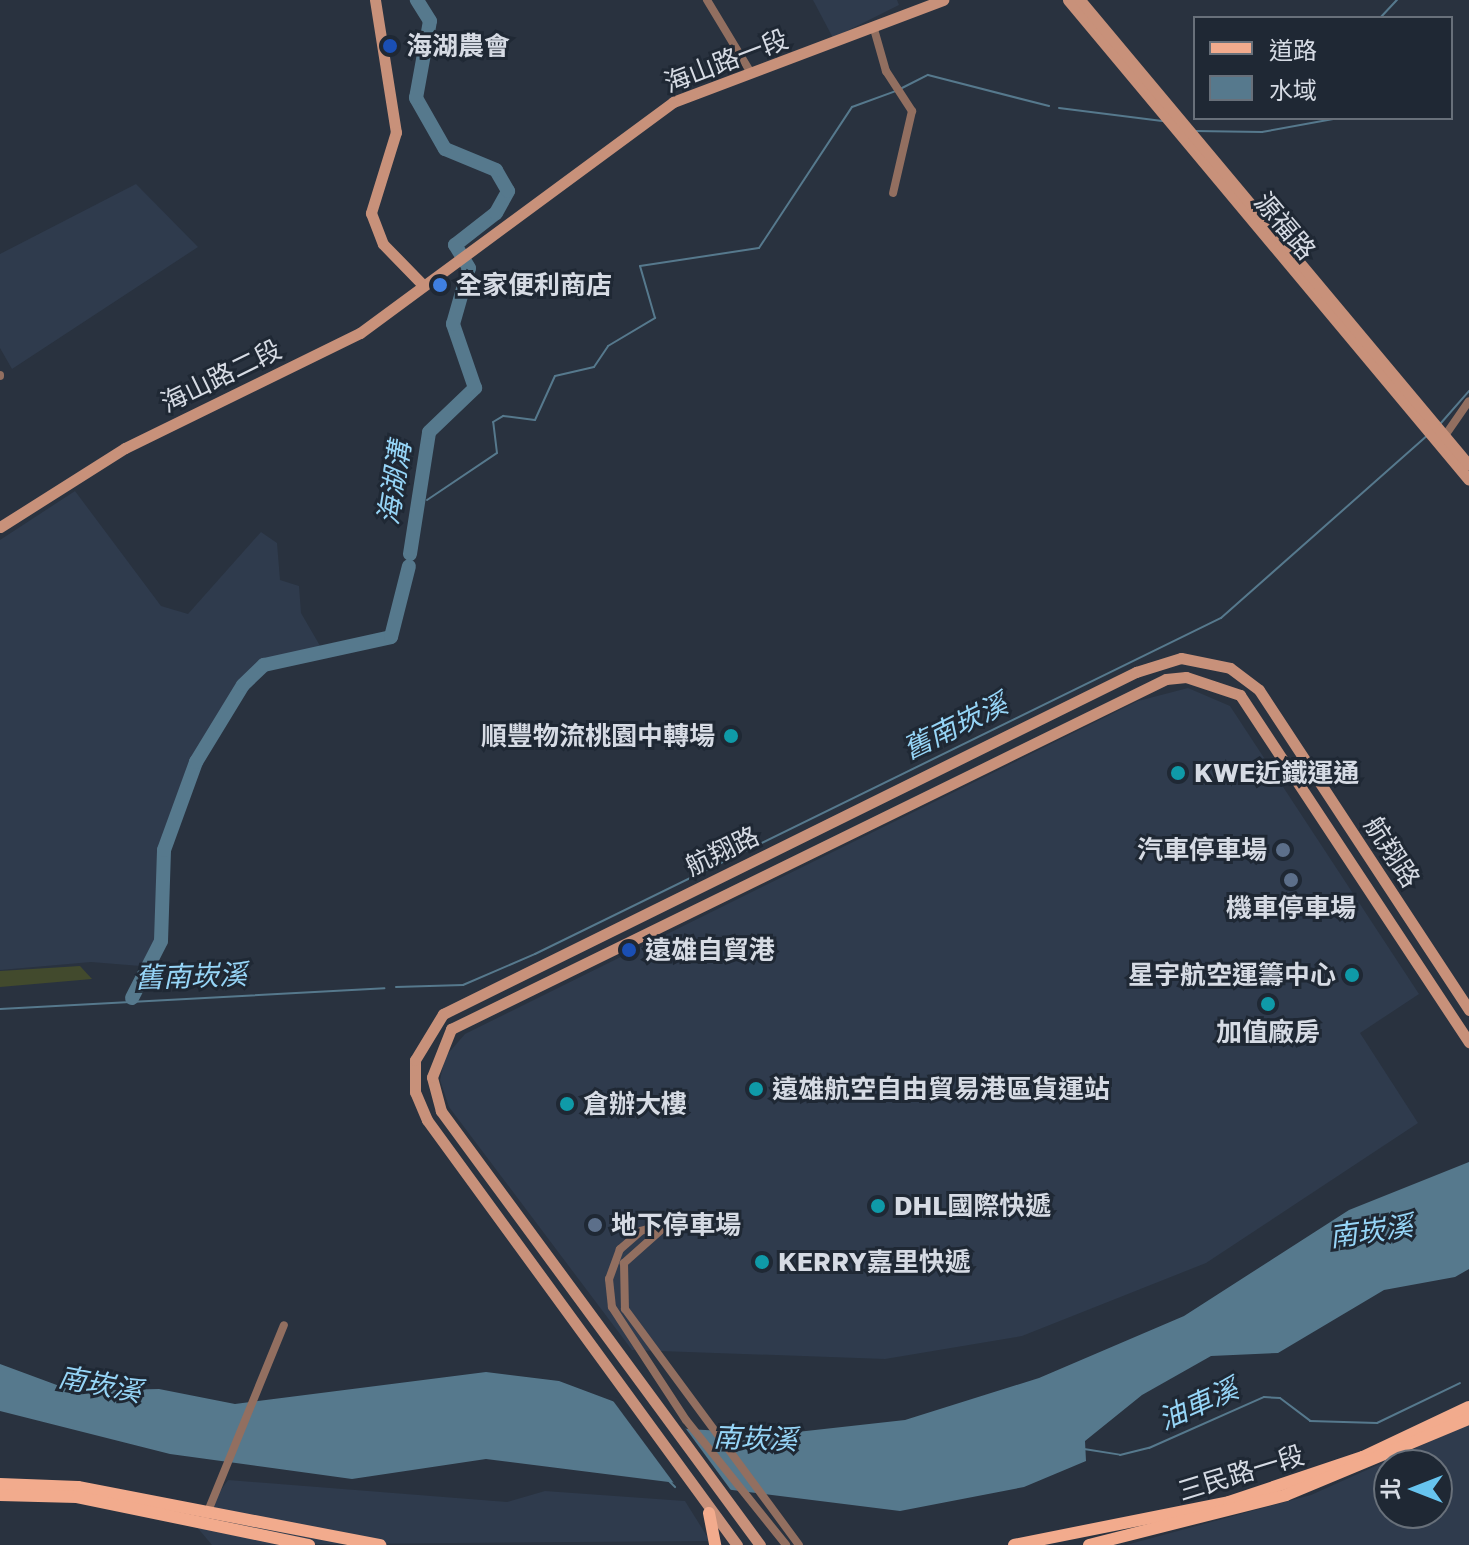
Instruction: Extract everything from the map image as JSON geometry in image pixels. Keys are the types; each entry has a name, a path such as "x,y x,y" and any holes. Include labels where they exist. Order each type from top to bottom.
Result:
{"main road":[{"name":"三民路一段","path":"1014,1545 1229,1502 1363,1457 1469,1407"},
{"name":"三民路一段","path":"1089,1545 1286,1495 1469,1419"},
{"path":"0,1484 78,1487 206,1516 380,1545"},
{"path":"0,1495 77,1497 309,1545"},
{"path":"704,1508 715,1545"}],"street":[{"path":"375,0 396,132 371,213 383,244 423,285"},
{"path":"707,0 751,73"},
{"name":"海山路一段","path":"462,256 673,102 874,29 943,0"},
{"name":"源福路","path":"1068,0 1442,440 1469,465"},
{"name":"源福路","path":"1080,0 1442,440 1469,480"},
{"path":"874,29 886,71 912,111 893,193"},
{"name":"海山路二段","path":"0,527 125,448 360,333 462,256"},
{"path":"1442,440 1469,401"},
{"name":"航翔路","path":"737,1545 704,1508 419,1106 415,1060 430,1028 443,1014 1153,665 1198,660 1230,668 1259,690 1469,1010"},
{"name":"航翔路","path":"760,1545 441,1111 433,1068 451,1029 1166,679 1206,679 1240,695 1469,1042"},
{"path":"786,1545 686,1420 612,1307 612,1264 641,1231 670,1222 624,1263 625,1309 799,1545"},
{"path":"206,1516 284,1325"}],"shaded area":[{"path":"813,0 897,0 899,5 833,38"},
{"path":"136,184 198,247 12,369 0,348 0,254"},
{"path":"75,491 161,606 188,614 261,532 277,543 280,580 299,586 301,613 323,651 264,665 243,685 196,762 164,850 153,967 91,962 0,970 0,540"},
{"path":"1188,688 1230,706 1419,994 1360,1033 1418,1123 1206,1263 1022,1336 885,1359 632,1350 449,1107 440,1080 445,1057 465,1034 1138,701"},
{"path":"1469,1424 1469,1545 1126,1545 1311,1495 1373,1467 1373,1529 1453,1529 1453,1449 1413,1449"},
{"path":"228,1480 507,1502 545,1491 685,1501 710,1541 212,1545 196,1526"}],"green space":[{"path":"80,966 92,979 0,987 0,971"}],"water":[{"name":"南崁溪","path":"1469,1162 1469,1269 1455,1277 1384,1290 1278,1353 1211,1356 1142,1395 1085,1441 1086,1461 1024,1487 900,1511 486,1459 352,1479 170,1454 0,1411 0,1364 73,1391 159,1389 235,1404 486,1372 559,1381 687,1429 779,1434 905,1420 1039,1378 1184,1316 1349,1210"}],"pier":[{"path":"608,1394 681,1422 733,1493 676,1486"}],"waterway":[{"name":"海湖溝","path":"410,554 429,432 475,388 453,324 469,268 455,245 496,213 508,191 496,170 445,149 416,98 430,21 417,0"},
{"path":"1382,16 1397,0"},
{"path":"902,88 928,75 1049,106"},
{"path":"427,500 497,453 493,422 503,416 535,420 555,376 594,367 608,346 655,318 640,266 759,248 852,107 896,91"},
{"path":"1059,108 1162,121"},
{"path":"1195,131 1262,132 1328,120"},
{"name":"舊南崁溪","path":"1441,423 1469,391"},
{"name":"舊南崁溪","path":"396,987 463,985 535,954 1221,618 1427,436"},
{"name":"海湖溝","path":"412,508 423,502"},
{"name":"海湖溝","path":"132,998 161,941 164,850 196,762 243,685 264,665 391,637 409,566"},
{"name":"舊南崁溪","path":"0,1009 384,988"},
{"name":"油車溪","path":"1084,1449 1120,1455 1149,1448 1264,1397 1280,1398 1310,1421 1377,1423 1460,1383"},
{"path":"668,1480 675,1487"}],"place":[{"name":"海湖農會","path":"390,46"},
{"name":"全家便利商店","path":"440,285"},
{"name":"順豐物流桃園中轉場","path":"731,736"},
{"name":"KWE近鐵運通","path":"1178,773"},
{"name":"汽車停車場","path":"1283,850"},
{"name":"機車停車場","path":"1291,880"},
{"name":"遠雄自貿港","path":"629,950"},
{"name":"星宇航空運籌中心","path":"1352,975"},
{"name":"加值廠房","path":"1268,1004"},
{"name":"遠雄航空自由貿易港區貨運站","path":"756,1089"},
{"name":"倉辦大樓","path":"567,1104"},
{"name":"DHL國際快遞","path":"878,1206"},
{"name":"地下停車場","path":"595,1225"},
{"name":"KERRY嘉里快遞","path":"762,1262"}]}
